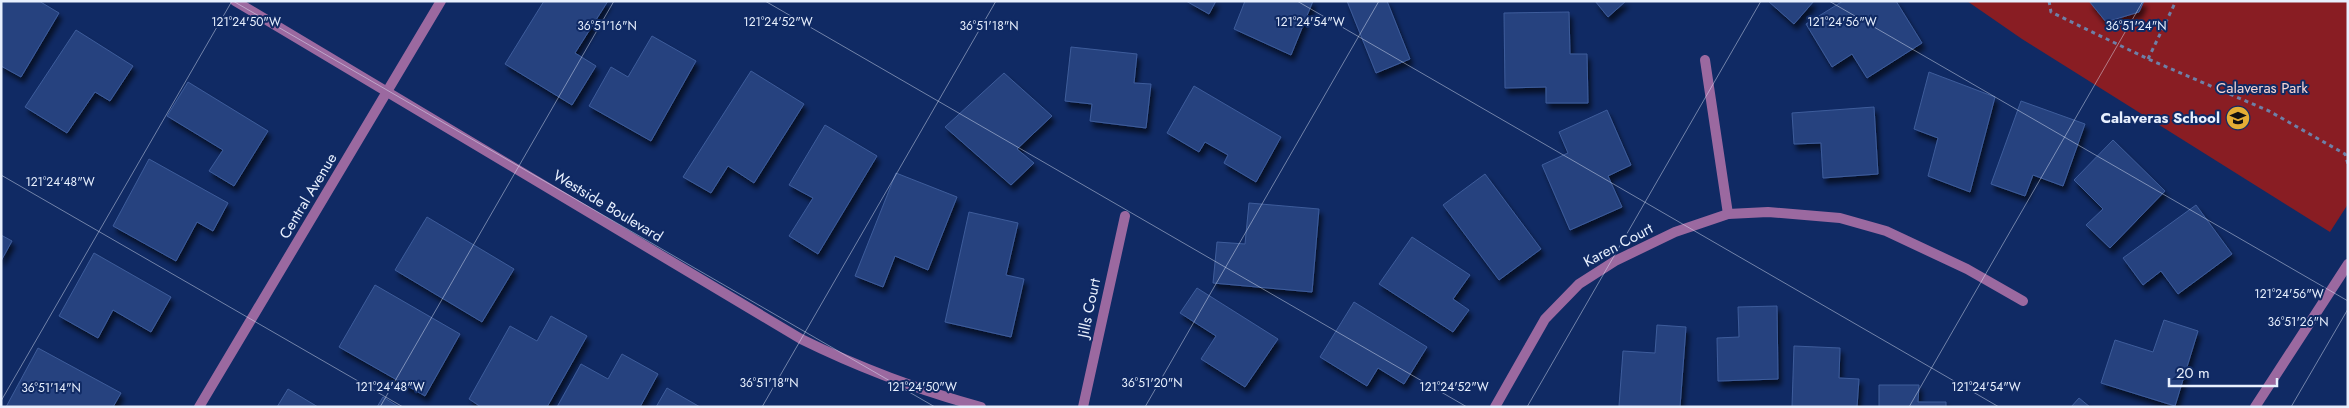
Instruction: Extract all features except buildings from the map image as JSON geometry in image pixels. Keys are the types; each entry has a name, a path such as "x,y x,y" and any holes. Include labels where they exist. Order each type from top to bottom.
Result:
{"street":[{"name":"Westside Boulevard","path":"235,1 801,339 859,367 948,398 981,407"},
{"name":"Central Avenue","path":"199,407 442,1"},
{"path":"1705,60 1728,214"},
{"name":"Karen Court","path":"1495,407 1545,319 1579,284 1614,260 1675,232 1728,214 1768,212 1840,218 1886,231 1967,269 2023,300"},
{"name":"Jills Court","path":"1083,407 1125,216"},
{"path":"2255,407 2348,264"}],"path":[{"path":"2049,1 2051,12 2148,59 2269,111 2345,154 2348,164"},
{"path":"2148,59 2176,1"}],"green space":[{"name":"Calaveras Park","path":"1967,1 2348,1 2348,204 2330,232 2022,39"}],"place":[{"name":"Calaveras School","path":"2238,118"}]}
